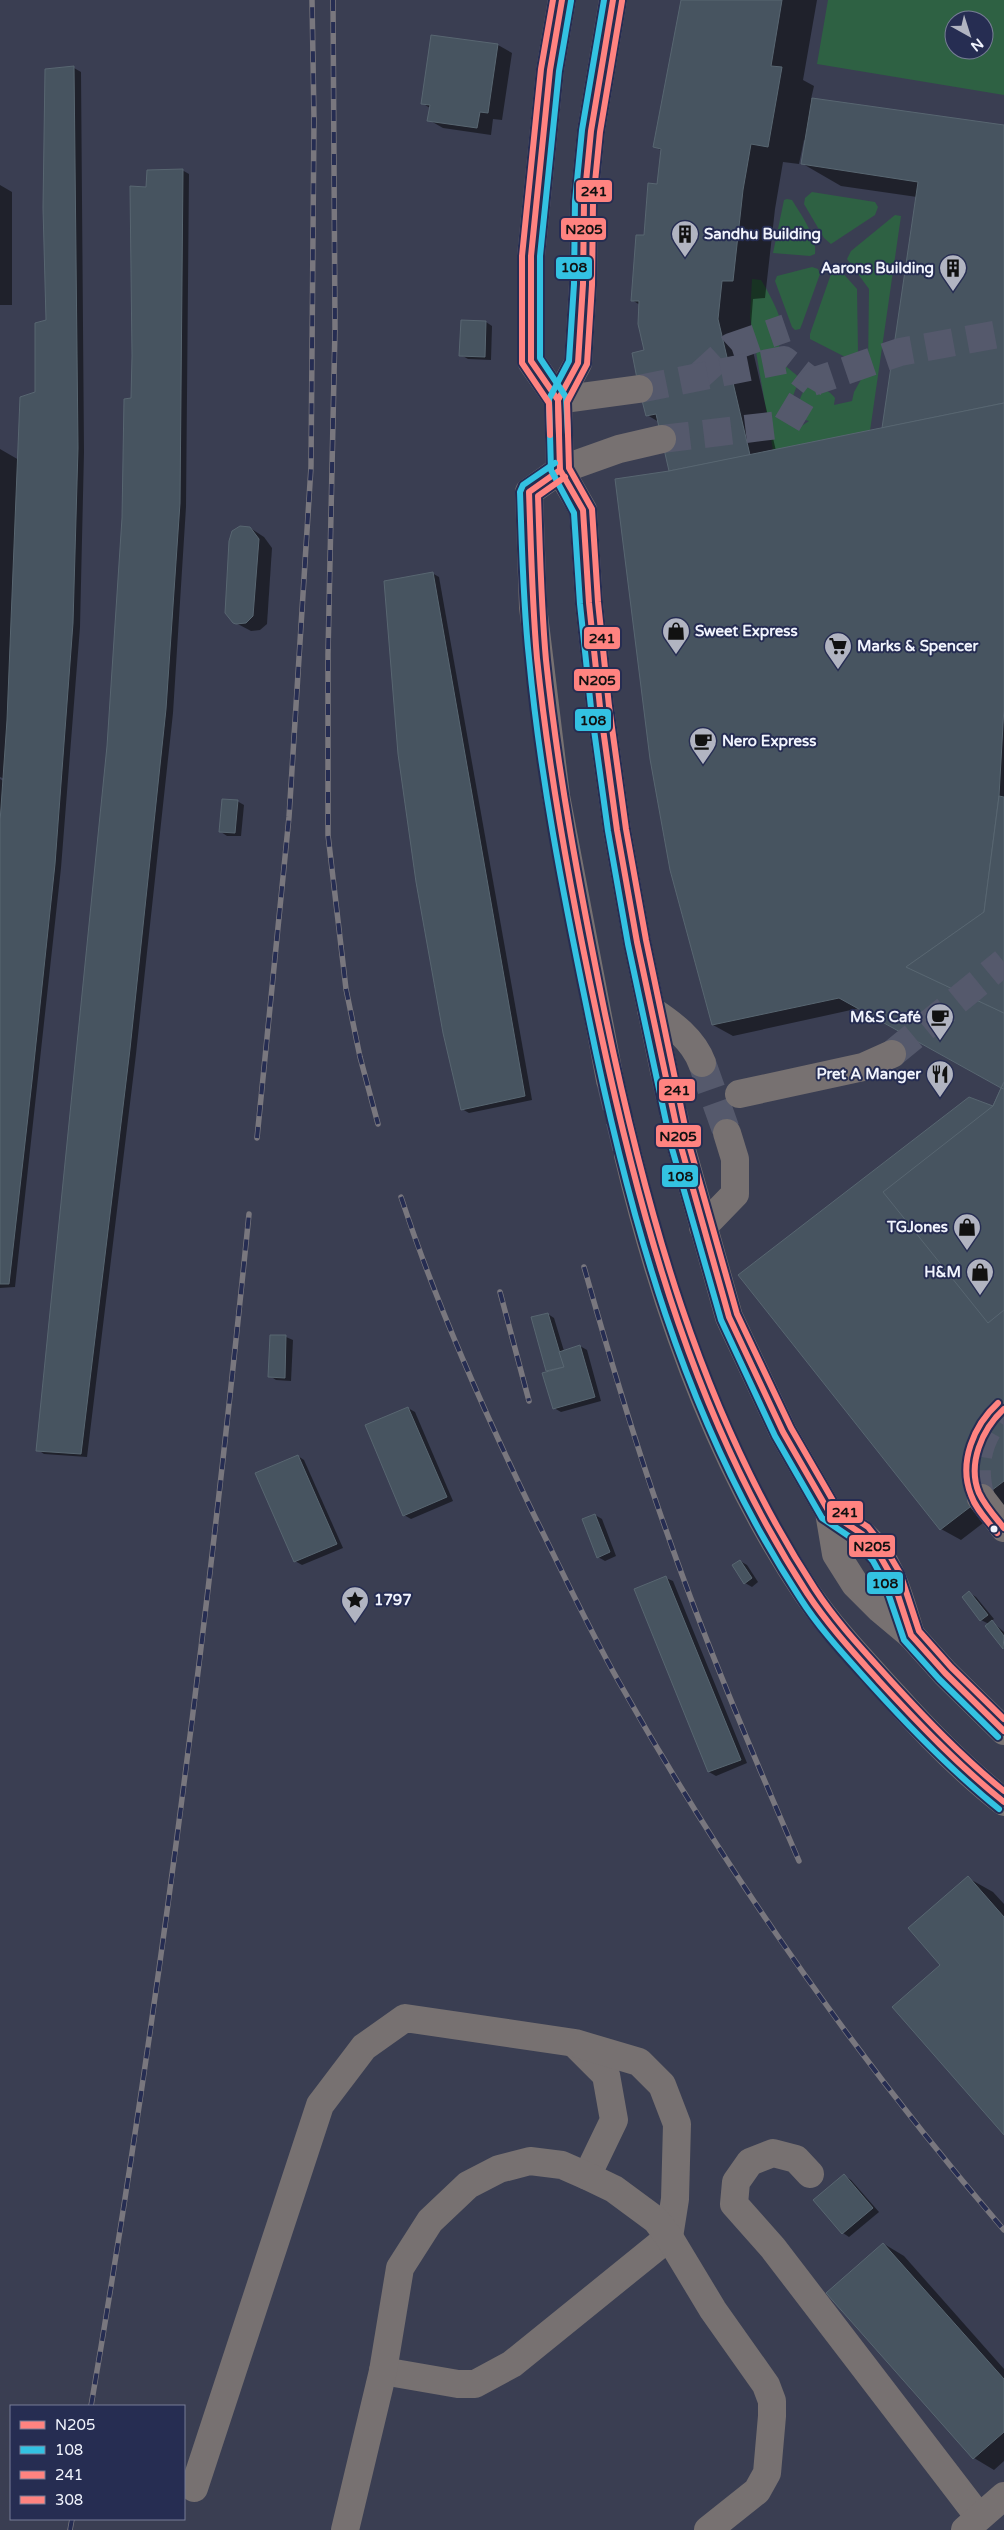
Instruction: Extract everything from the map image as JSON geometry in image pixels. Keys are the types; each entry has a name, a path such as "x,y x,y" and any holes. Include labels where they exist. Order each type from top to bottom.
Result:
{"street":[{"path":"558,400 531,361 530,256 550,70 562,0"},
{"path":"612,0 591,131 584,202 583,284 578,363 558,400 560,470 583,510 588,603 617,830 664,1071"},
{"path":"558,400 639,389"},
{"path":"610,1080 556,796 533,607 529,492 560,470 619,449 662,439"},
{"path":"651,1010 674,1025 698,1051 702,1063"},
{"path":"739,1094 863,1067 892,1054"},
{"path":"702,1227 735,1194 735,1159 727,1133"},
{"path":"680,1143 702,1227 729,1317 783,1432 829,1512 836,1554 855,1584 880,1609 911,1635 945,1673 1004,1731"},
{"path":"628,1155 653,1254 679,1331 724,1441 766,1524 807,1593 837,1633 931,1737 1004,1802"},
{"path":"981,1498 1004,1528"},
{"path":"829,1512 862,1534 880,1556 892,1578 911,1635"},
{"path":"194,2488 320,2105 364,2047 405,2018 574,2043 639,2062 662,2085 677,2124 675,2200 669,2237 512,2364 475,2384 458,2384 383,2371"},
{"path":"574,2043 606,2075 614,2120 587,2176"},
{"path":"810,2174 796,2158 773,2153 750,2162 736,2182 734,2204 779,2256 972,2523 1004,2496"},
{"path":"345,2530 383,2371 400,2268 430,2220 468,2185 499,2169 530,2161 562,2165 587,2176 614,2189 656,2220 669,2237 714,2310 766,2385 772,2402 770,2458 767,2472 757,2491 708,2530"}],"green space":[{"path":"828,0 1004,0 1004,95 817,64"},
{"path":"812,192 875,202 878,207 875,215 831,244 824,238 804,204 805,198"},
{"path":"784,200 792,200 808,226 814,241 815,254 810,256 773,253"},
{"path":"895,215 901,216 870,431 773,450 750,317 752,279 761,280 781,320 783,335 777,359 800,378 791,401 797,429 809,421 802,419 799,401 806,385 813,384 829,392 835,398 834,405 852,401 854,392 868,367 869,289 847,259 851,251"},
{"path":"812,267 818,269 820,274 800,329 795,330 792,327 775,281 777,276"},
{"path":"834,270 840,270 857,289 858,353 851,360 810,339 810,334"}],"building":[{"name":"Sandhu Building","path":"681,0 782,0 771,66 782,67 768,147 751,144 743,190 733,281 722,281 718,319 750,455 669,471 656,414 646,416 639,389 632,353 644,350 638,324 639,301 631,301 636,235 644,235 648,183 657,184 661,149 653,147"},
{"path":"431,35 498,44 488,113 480,112 477,128 427,121 430,105 421,104"},
{"path":"74,66 78,448 73,623 55,864 32,1081 9,1284 0,1284 0,822 7,720 20,397 35,392 35,323 46,320 43,208 45,69"},
{"name":"Aarons Building","path":"812,98 1004,125 1004,403 882,428 918,182 801,164"},
{"path":"183,169 180,503 166,709 130,1049 81,1454 36,1451 107,746 122,518 124,399 131,398 130,186 146,187 147,170"},
{"path":"461,320 486,321 485,357 459,356"},
{"path":"1004,403 1004,707 999,796 984,912 906,967 1004,1013 1004,1082 1001,1088 839,998 712,1025 670,870 650,759 615,479 669,471"},
{"path":"240,526 250,527 259,539 253,616 246,623 236,624 225,613 229,541 232,531"},
{"path":"433,572 525,1096 461,1110 443,1033 416,882 398,754 384,581"},
{"path":"999,796 1004,797 1004,1013 906,967 984,912"},
{"path":"222,799 238,800 235,833 219,832"},
{"path":"1004,1082 1004,1481 940,1530 738,1275 969,1097 993,1106"},
{"name":"TGJones","path":"1001,1088 1004,1089 1004,1310 988,1323 883,1192 993,1106"},
{"path":"548,1313 564,1367 546,1371 531,1317"},
{"path":"270,1335 286,1335 285,1378 268,1377"},
{"path":"580,1345 595,1397 553,1409 542,1373 564,1367 559,1352"},
{"path":"408,1407 447,1497 403,1516 365,1425"},
{"path":"298,1455 337,1544 294,1562 255,1473"},
{"path":"595,1514 610,1552 597,1558 582,1519"},
{"path":"740,1560 752,1578 744,1584 732,1565"},
{"path":"666,1576 741,1760 708,1772 634,1589"},
{"path":"969,1591 988,1615 980,1621 962,1597"},
{"path":"992,1620 1004,1636 1003,1649 985,1626"},
{"path":"968,1876 1004,1917 1004,2135 892,2007 940,1965 908,1928"},
{"path":"844,2174 873,2208 842,2234 813,2200"},
{"path":"883,2243 1004,2379 1004,2432 973,2459 826,2293"}],"tunnel":[{"path":"699,376 731,347 786,328"},
{"path":"662,439 787,424 812,382 900,352 1004,333"},
{"path":"639,389 784,360 812,382"},
{"path":"892,1054 1004,962"},
{"path":"702,1063 727,1133"},
{"path":"664,1071 680,1143"},
{"path":"610,1080 628,1155"},
{"path":"981,1498 977,1473 979,1450 988,1429 1004,1409"}],"railway":[{"path":"257,1138 289,817 311,467 314,119 312,0"},
{"path":"333,0 335,329 328,654 328,835 346,989 360,1057 378,1124"},
{"path":"401,1197 446,1318 515,1476 597,1641 661,1755 751,1896 847,2033 950,2166 1004,2230"},
{"path":"91,2405 139,2109 180,1811 217,1513 249,1214"},
{"path":"584,1267 633,1432 681,1572 730,1697 799,1861"},
{"path":"500,1292 529,1401"},
{"path":"70,2530 72,2520"}],"transit line":[{"name":"241","path":"550,435 549,403 522,363 522,256 541,69 553,0"},
{"name":"N205","path":"559,435 558,400 531,361 531,256 550,70 562,0"},
{"name":"108","path":"604,0 582,130 575,201 574,284 569,361 549,399 551,470 574,513 580,604 591,708 608,831 628,944 671,1145 721,1320 775,1436 822,1518 856,1541 873,1561 884,1581 904,1640 939,1679 998,1737"},
{"name":"N205","path":"613,0 591,131 584,202 583,284 578,363 558,400 560,470 583,510 589,603 600,707 617,830 637,942 680,1143 729,1317 783,1432 829,1512 862,1534 880,1556 892,1577 911,1635 945,1673 1004,1731"},
{"name":"108","path":"568,435 566,397 540,358 540,256 559,71 571,1"},
{"name":"241","path":"622,1 600,132 593,202 592,285 587,364 567,402 569,468 592,509 598,602 609,706 626,829 646,940 688,1141 737,1314 791,1428 836,1506 868,1527 887,1551 900,1573 919,1631 951,1667 1004,1719"},
{"name":"108","path":"555,463 523,485 520,492 525,617 539,746 561,878 603,1086 621,1163 665,1314 692,1388 724,1460 759,1530 808,1610 835,1644 904,1720 950,1766 999,1809"},
{"name":"N205","path":"560,470 529,492 535,637 542,705 572,894 617,1107 635,1180 679,1323 705,1393 734,1462 768,1528 807,1593 842,1639 895,1698 955,1759 1004,1802"},
{"name":"241","path":"565,477 538,496 544,639 557,746 570,832 619,1080 658,1232 682,1307 708,1380 739,1452 775,1522 815,1589 842,1625 905,1696 960,1752 1004,1791"},
{"name":"308","path":"997,1533 973,1500 967,1482 966,1470 975,1433 989,1412 998,1403"},
{"name":"N205","path":"1004,1409 989,1426 983,1437 976,1459 975,1470 976,1482 981,1498 1004,1528"}],"place":[{"name":"Sandhu Building","path":"685,258"},
{"name":"Aarons Building","path":"953,292"},
{"name":"Sweet Express","path":"676,655"},
{"name":"Marks & Spencer","path":"838,670"},
{"name":"Nero Express","path":"703,765"},
{"name":"M&S Café","path":"940,1041"},
{"name":"Pret A Manger","path":"940,1098"},
{"name":"TGJones","path":"967,1251"},
{"name":"H&M","path":"980,1296"},
{"name":"1797","path":"355,1624"}]}
